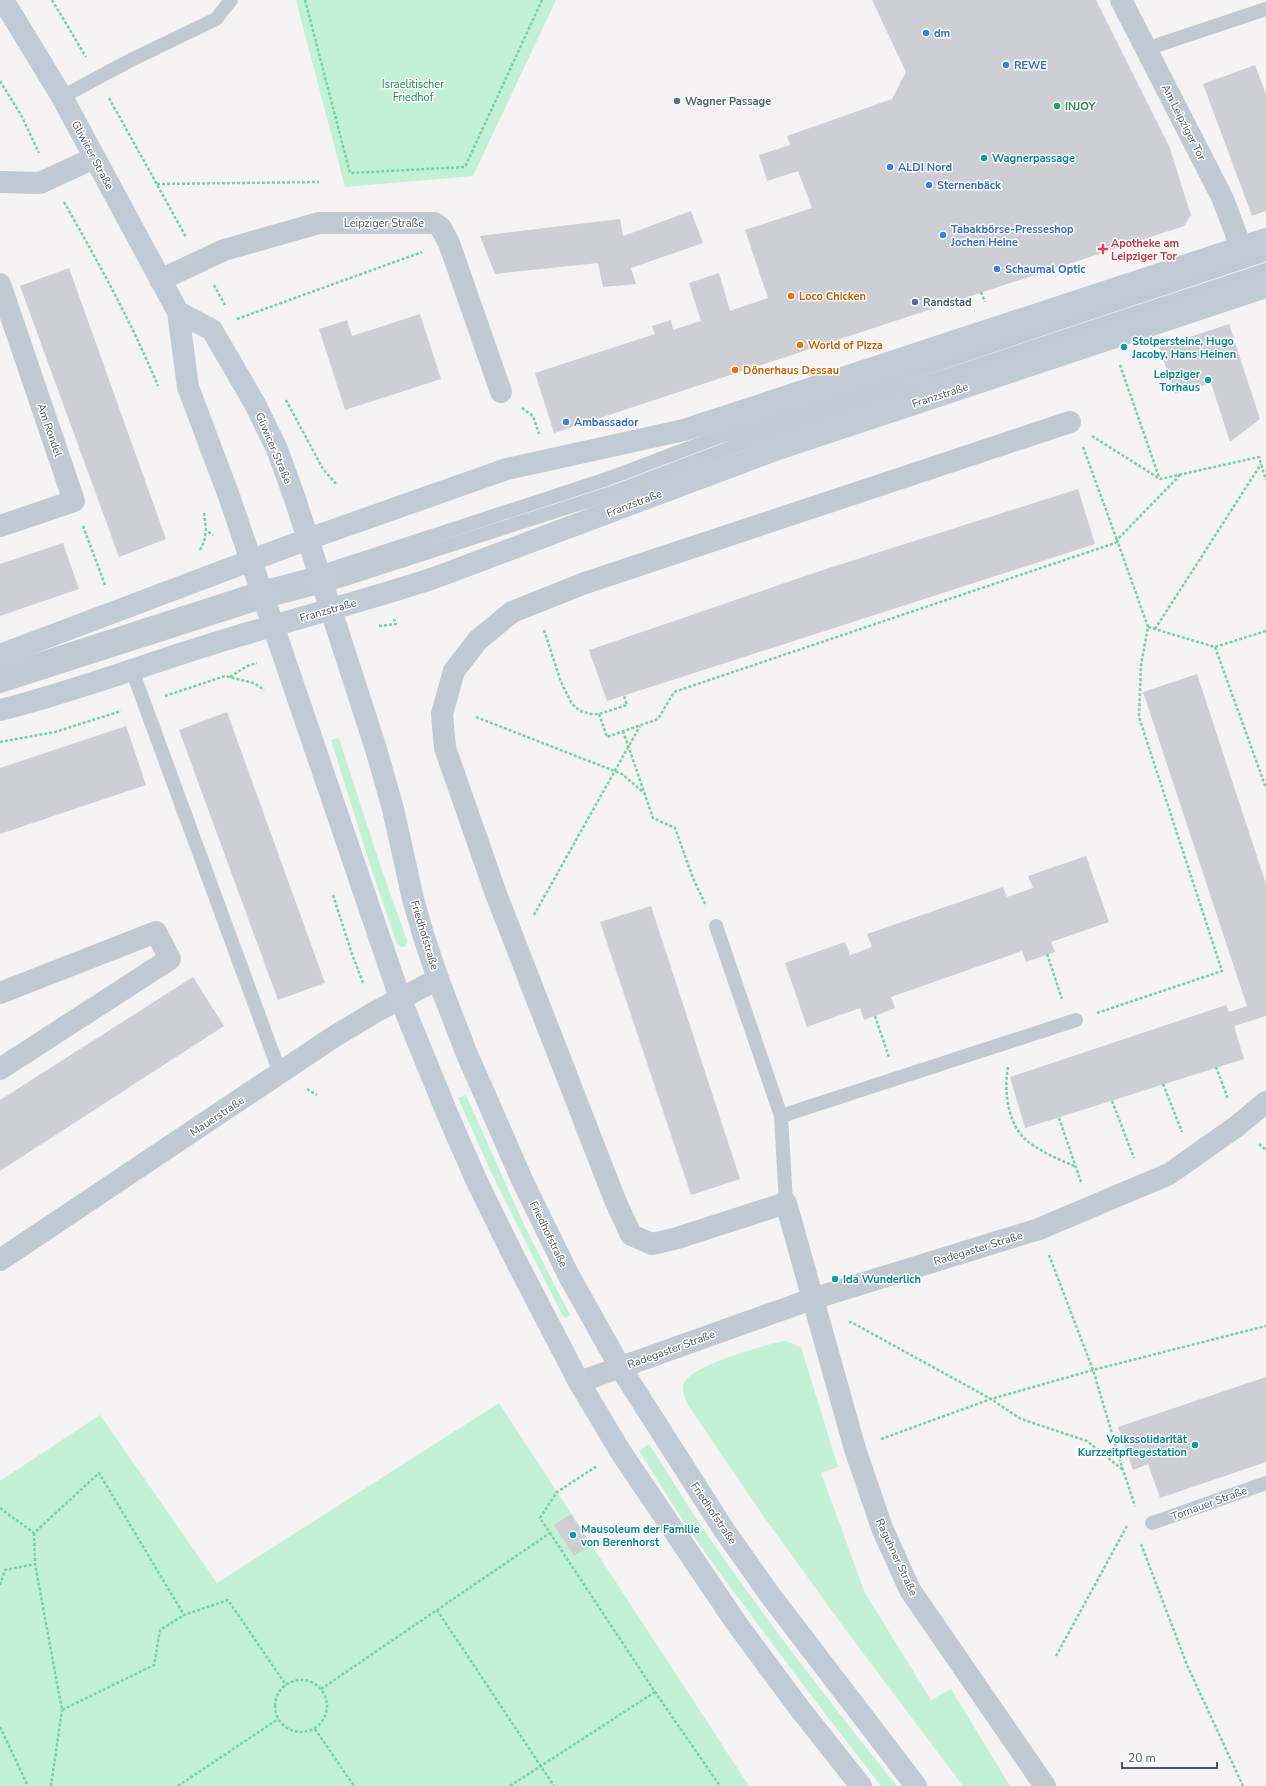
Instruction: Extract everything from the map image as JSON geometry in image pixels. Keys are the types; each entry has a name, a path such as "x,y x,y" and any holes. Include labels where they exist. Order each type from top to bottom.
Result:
{"main road":[{"name":"Gliwicer Straße","path":"3,0 62,98 178,312 188,388 205,429 273,625"},
{"path":"0,655 308,539 507,469 684,430 1266,239"},
{"name":"Franzstraße","path":"0,710 53,696 273,625 386,594 434,578 775,450 1266,287"},
{"name":"Gliwicer Straße","path":"178,312 212,330 255,404 277,449 296,499 331,609"},
{"name":"Friedhofstraße","path":"331,609 376,749 423,934 438,979 466,1052 522,1180 569,1276 620,1367 671,1448 738,1549 775,1601 916,1786"},
{"path":"273,625 400,998 449,1118 479,1186 513,1255 579,1382 620,1451 728,1612 800,1709 861,1786"}],"street":[{"name":"Am Leipziger Tor","path":"1121,0 1222,197 1242,247"},
{"path":"0,182 40,183 94,158"},
{"name":"Leipziger Straße","path":"160,280 224,250 319,223 435,222 442,228 449,243 501,392"},
{"name":"Am Rondel","path":"0,284 74,501"},
{"path":"812,1299 786,1203 674,1239 652,1244 631,1235 615,1200 517,950 445,748 442,714 454,671 478,640 512,612 592,580 1070,422"},
{"path":"0,526 74,501"},
{"path":"0,993 156,932 170,959 0,1069"},
{"name":"Mauerstraße","path":"0,1260 280,1073 375,1012 438,979"},
{"name":"Radegaster Straße","path":"579,1382 812,1299 1039,1229 1169,1174 1237,1126 1266,1102"},
{"name":"Raguhner Straße","path":"812,1299 855,1449 882,1528 910,1590 1045,1786"}],"lane":[{"path":"62,98 129,61 216,19 231,0"},
{"path":"1146,49 1266,9"},
{"path":"321,580 607,479 732,432 1266,254"},
{"path":"0,672 263,594 321,580 612,493 750,441 1266,270"},
{"path":"0,686 263,594"},
{"path":"132,670 280,1073"},
{"path":"716,926 781,1116 786,1203"},
{"path":"781,1116 1073,1021"},
{"name":"Tornauer Straße","path":"1152,1523 1266,1483"}],"path":[{"path":"305,0 350,173 465,167 542,0"},
{"path":"0,81 20,115 51,178 99,264 145,356 160,391"},
{"path":"157,184 319,182"},
{"path":"234,320 449,243"},
{"path":"981,292 985,302"},
{"path":"1126,382 1160,479"},
{"path":"501,392 533,416 539,435"},
{"path":"1070,422 1160,479 1259,457 1266,480"},
{"path":"1046,954 1073,1021 1222,971 1139,717 1141,665 1148,627 1085,450 1070,422"},
{"path":"1155,629 1261,464"},
{"path":"599,714 607,737 658,719 674,692 1118,541 1181,474"},
{"path":"74,501 108,592"},
{"path":"203,509 206,530"},
{"path":"1148,627 1215,647 1266,630"},
{"path":"544,630 561,682 572,704 580,711 599,714 627,705 624,696"},
{"path":"1215,647 1266,788"},
{"path":"476,717 622,774 645,794"},
{"path":"530,921 615,772 640,725"},
{"path":"623,731 653,818 675,828 693,878 716,926"},
{"path":"340,917 352,954 375,1012"},
{"path":"875,1016 897,1079"},
{"path":"1014,1041 1010,1052 1005,1082 1008,1105 1016,1126 1023,1136 1039,1148 1076,1168"},
{"path":"1216,1067 1229,1103"},
{"path":"1163,1084 1183,1134"},
{"path":"1112,1101 1135,1163"},
{"path":"1059,1118 1083,1188"},
{"path":"1039,1229 1093,1370 1123,1470 1136,1507 1152,1523"},
{"path":"822,1332 851,1322 991,1399 1021,1418 1087,1441 1123,1470"},
{"path":"855,1449 991,1399 1093,1370 1266,1326"},
{"path":"601,1463 557,1492 540,1518 655,1692 720,1786"},
{"path":"51,1786 62,1710 35,1564 34,1533 99,1473 184,1615"},
{"path":"0,1508 34,1533"},
{"path":"1056,1656 1128,1525"},
{"path":"320,1689 550,1533"},
{"path":"1140,1540 1186,1665 1243,1786"},
{"path":"0,1585 5,1570 35,1564"},
{"path":"62,1710 154,1665 160,1630 184,1615 228,1600 286,1685"},
{"path":"437,1610 554,1786"},
{"path":"297,1680 310,1682 320,1689 327,1702 325,1718 315,1729 302,1733 288,1729 278,1718 275,1707 278,1695 286,1685 297,1680"},
{"path":"510,1786 655,1692"},
{"path":"178,1786 278,1718"},
{"path":"0,1727 28,1786"},
{"path":"315,1729 354,1786"}],"green space":[{"name":"Israelitischer Friedhof","path":"296,0 556,0 473,176 345,187"},
{"path":"339,738 381,868 407,940 406,946 401,947 397,944 372,871 331,740"},
{"path":"466,1095 525,1227 570,1315 566,1318 562,1315 490,1170 458,1098"},
{"path":"785,1341 801,1347 838,1467 821,1473 865,1593 931,1700 951,1689 1010,1786 963,1786 848,1633 762,1514 688,1405 683,1387 685,1381 691,1375 702,1368 732,1356"},
{"path":"499,1403 749,1786 0,1786 0,1481 100,1415 217,1583"},
{"path":"649,1444 698,1521 770,1623 897,1786 881,1786 735,1593 688,1528 639,1451"}],"building":[{"name":"Wagnerpassage","path":"872,0 1096,0 1169,146 1191,215 1184,226 554,433 535,373 655,334 652,326 671,320 673,330 701,321 689,283 719,273 730,311 768,298 745,230 812,208 798,171 767,181 759,155 790,145 787,136 892,99 906,72"},
{"path":"1255,65 1266,94 1266,211 1252,216 1203,84"},
{"path":"691,211 703,243 631,268 636,284 603,287 598,263 495,274 480,236 620,219 623,236"},
{"path":"69,268 166,539 119,557 20,286"},
{"path":"420,314 441,379 345,410 319,329 347,320 352,336"},
{"name":"Leipziger Torhaus","path":"1229,324 1260,419 1230,442 1211,383 1175,394 1159,347"},
{"path":"1078,489 1095,544 607,701 589,650 826,569"},
{"path":"63,543 79,589 0,616 0,564"},
{"path":"1197,674 1266,884 1266,1016 1234,1026 1244,1059 1025,1128 1010,1077 1226,1005 1229,1012 1247,1006 1143,692"},
{"path":"227,712 325,983 278,1000 179,730"},
{"path":"126,726 146,785 0,834 0,768"},
{"path":"1086,856 1109,922 1051,942 1055,952 1026,962 1022,951 891,997 895,1008 864,1020 860,1008 807,1027 785,963 845,942 850,955 872,947 867,934 1003,887 1007,897 1033,888 1028,876"},
{"path":"651,906 740,1179 691,1195 600,922"},
{"path":"193,977 224,1026 0,1171 0,1100"},
{"name":"Volkssolidarität Kurzzeitpflegestation","path":"1266,1377 1266,1462 1160,1498 1148,1464 1133,1470 1118,1427"},
{"name":"Mausoleum der Familie von Berenhorst","path":"571,1514 591,1545 574,1556 554,1525"}],"place":[{"name":"dm","path":"926,33"},
{"name":"REWE","path":"1006,65"},
{"name":"Wagner Passage","path":"677,101"},
{"name":"INJOY","path":"1057,106"},
{"name":"Wagnerpassage","path":"984,158"},
{"name":"ALDI Nord","path":"890,167"},
{"name":"Sternenbäck","path":"929,185"},
{"name":"Tabakbörse-Presseshop Jochen Heine","path":"943,235"},
{"name":"Apotheke am Leipziger Tor","path":"1103,249"},
{"name":"Schaumal Optic","path":"997,269"},
{"name":"Loco Chicken","path":"791,296"},
{"name":"Randstad","path":"915,302"},
{"name":"World of Pizza","path":"800,345"},
{"name":"Stolpersteine, Hugo Jacoby, Hans Heinen","path":"1124,347"},
{"name":"Dönerhaus Dessau","path":"735,370"},
{"name":"Leipziger Torhaus","path":"1208,380"},
{"name":"Ambassador","path":"566,422"},
{"name":"Ida Wunderlich","path":"835,1279"},
{"name":"Volkssolidarität Kurzzeitpflegestation","path":"1195,1445"},
{"name":"Mausoleum der Familie von Berenhorst","path":"573,1535"}]}
